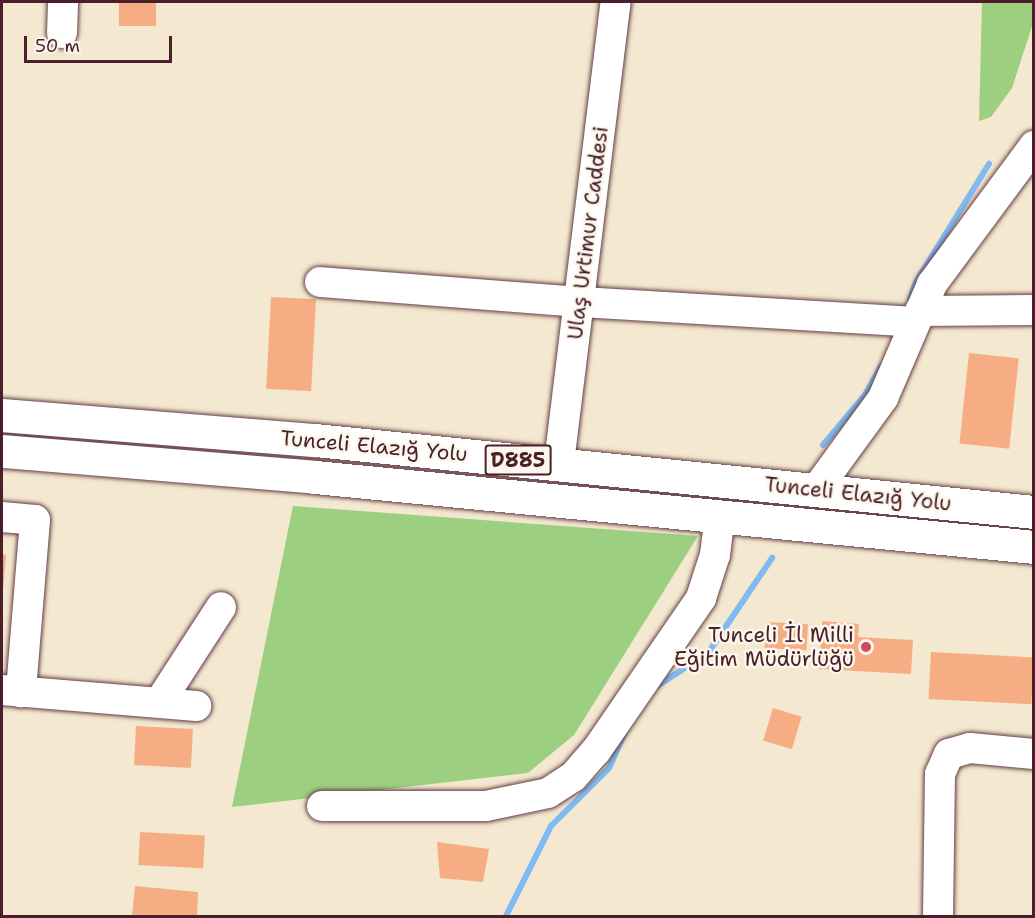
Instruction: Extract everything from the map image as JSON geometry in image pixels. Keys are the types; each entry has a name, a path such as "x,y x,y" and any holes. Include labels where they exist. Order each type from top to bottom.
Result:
{"main road":[{"name":"Tunceli Elazığ Yolu","path":"2,415 559,464 1034,512"},
{"name":"Tunceli Elazığ Yolu","path":"2,451 1034,547"}],"street":[{"path":"62,33 63,2"},
{"name":"Ulaş Urtimur Caddesi","path":"559,464 616,2"},
{"path":"816,490 883,398 932,284 1034,146"},
{"path":"320,282 580,302 918,316 1034,310"},
{"path":"322,806 486,806 548,793 573,777 596,751 701,598 715,555 720,516"},
{"path":"2,517 35,520 11,691 196,706"},
{"path":"159,703 221,607"},
{"path":"938,916 940,774 949,754 970,748 1034,754"}],"green space":[{"path":"982,2 1033,2 1034,20 1012,88 991,117 979,121"},
{"path":"293,506 698,536 574,735 528,773 232,807"}],"building":[{"path":"119,2 156,2 156,26 119,26"},
{"path":"271,297 316,299 311,391 266,389"},
{"path":"969,353 1019,358 1009,449 959,444"},
{"path":"2,554 6,555 3,591 2,591"},
{"path":"822,621 859,624 858,637 913,640 911,674 819,669"},
{"path":"766,622 808,624 807,650 765,648"},
{"path":"931,652 1034,657 1031,704 929,699"},
{"path":"773,708 802,717 792,749 763,741"},
{"path":"136,726 193,729 191,768 134,765"},
{"path":"140,832 205,835 203,868 138,865"},
{"path":"437,842 489,849 483,882 440,878"},
{"path":"135,886 198,892 197,916 132,916"}],"waterway":[{"path":"910,299 916,282 989,164"},
{"path":"823,445 865,395 881,366"},
{"path":"654,688 708,653 772,558"},
{"path":"506,916 551,826 609,768 624,734"}],"place":[{"name":"Tunceli İl Milli Eğitim Müdürlüğü","path":"866,647"}]}
